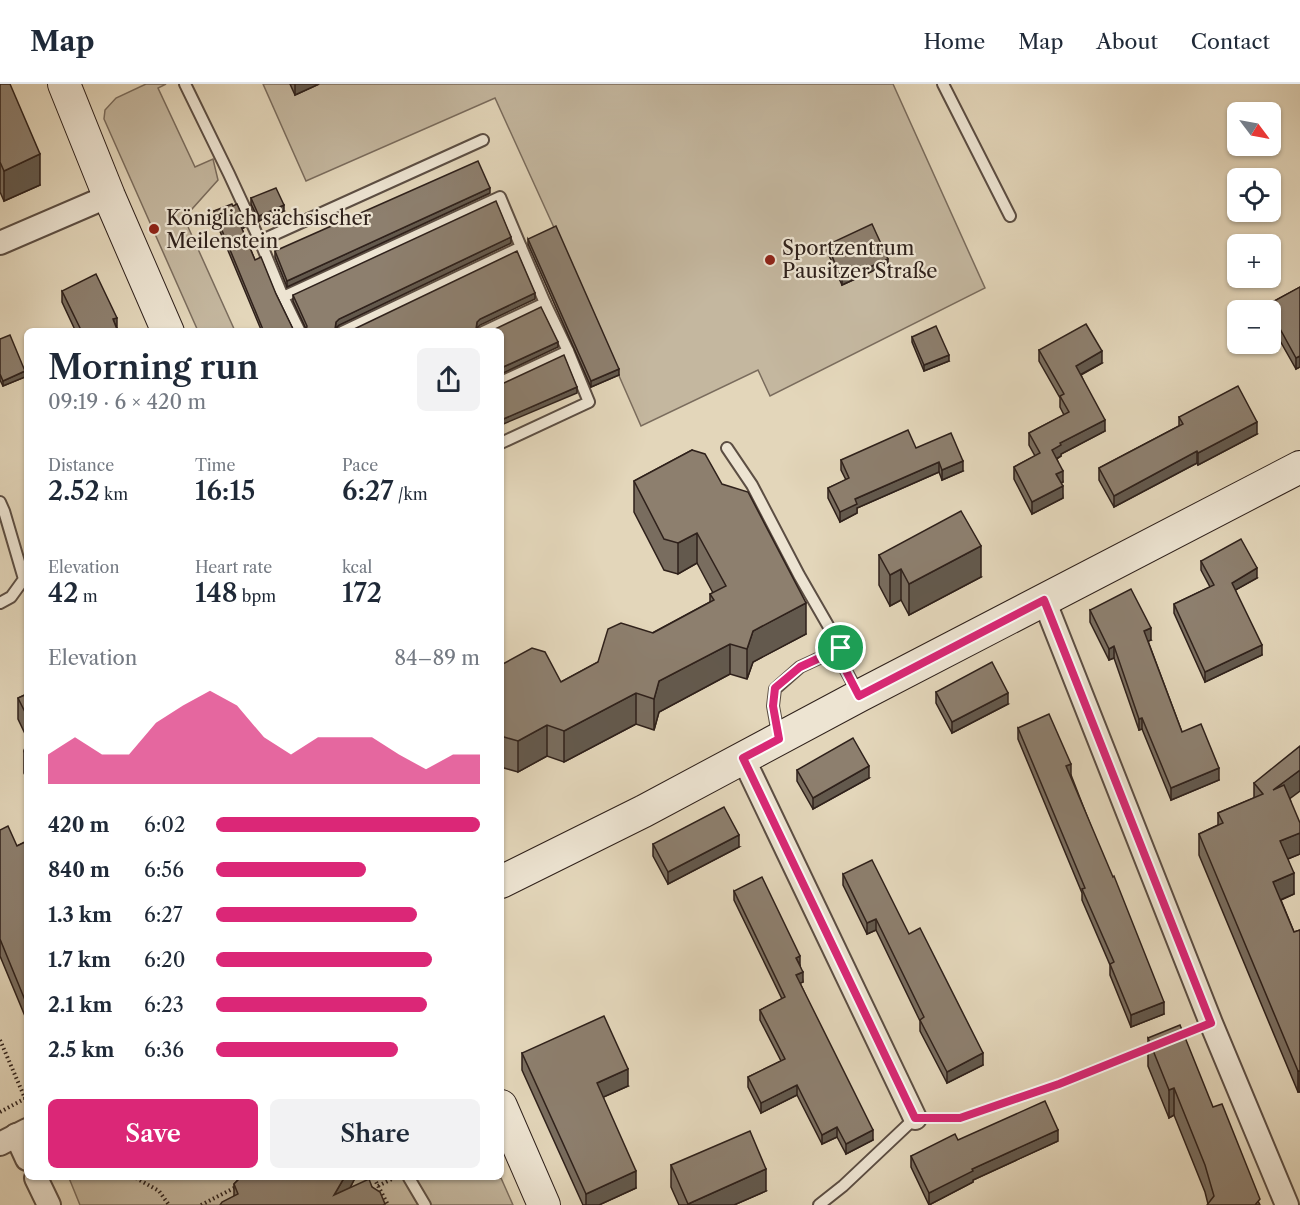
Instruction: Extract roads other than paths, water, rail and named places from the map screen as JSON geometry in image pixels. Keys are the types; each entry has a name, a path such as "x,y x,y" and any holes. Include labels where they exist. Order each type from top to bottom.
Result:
{"street":[{"path":"68,87 109,196 166,328"},
{"path":"0,243 109,196"},
{"path":"504,881 644,811 859,696 1300,467"},
{"path":"1044,600 1211,1023 1287,1205"},
{"path":"743,758 915,1118"},
{"path":"504,1113 544,1205"},
{"path":"14,1136 24,1154"},
{"path":"37,1180 49,1205"}],"lane":[{"path":"185,84 260,241 298,328"},
{"path":"943,84 1010,216"},
{"path":"260,241 483,140"},
{"path":"283,297 500,197 589,402 504,442"},
{"path":"350,328 521,247"},
{"path":"492,328 545,303"},
{"path":"504,380 568,351"},
{"path":"727,448 752,484 799,575 841,648 844,667 859,696"},
{"path":"0,502 24,579 11,597 0,603"},
{"path":"779,739 773,706 775,688 800,667 841,648"},
{"path":"819,1205 843,1186 915,1118"},
{"path":"410,1180 425,1205"}],"place":[{"name":"Königlich sächsischer Meilenstein","path":"154,229"},
{"name":"Sportzentrum Pausitzer Straße","path":"770,260"}]}
